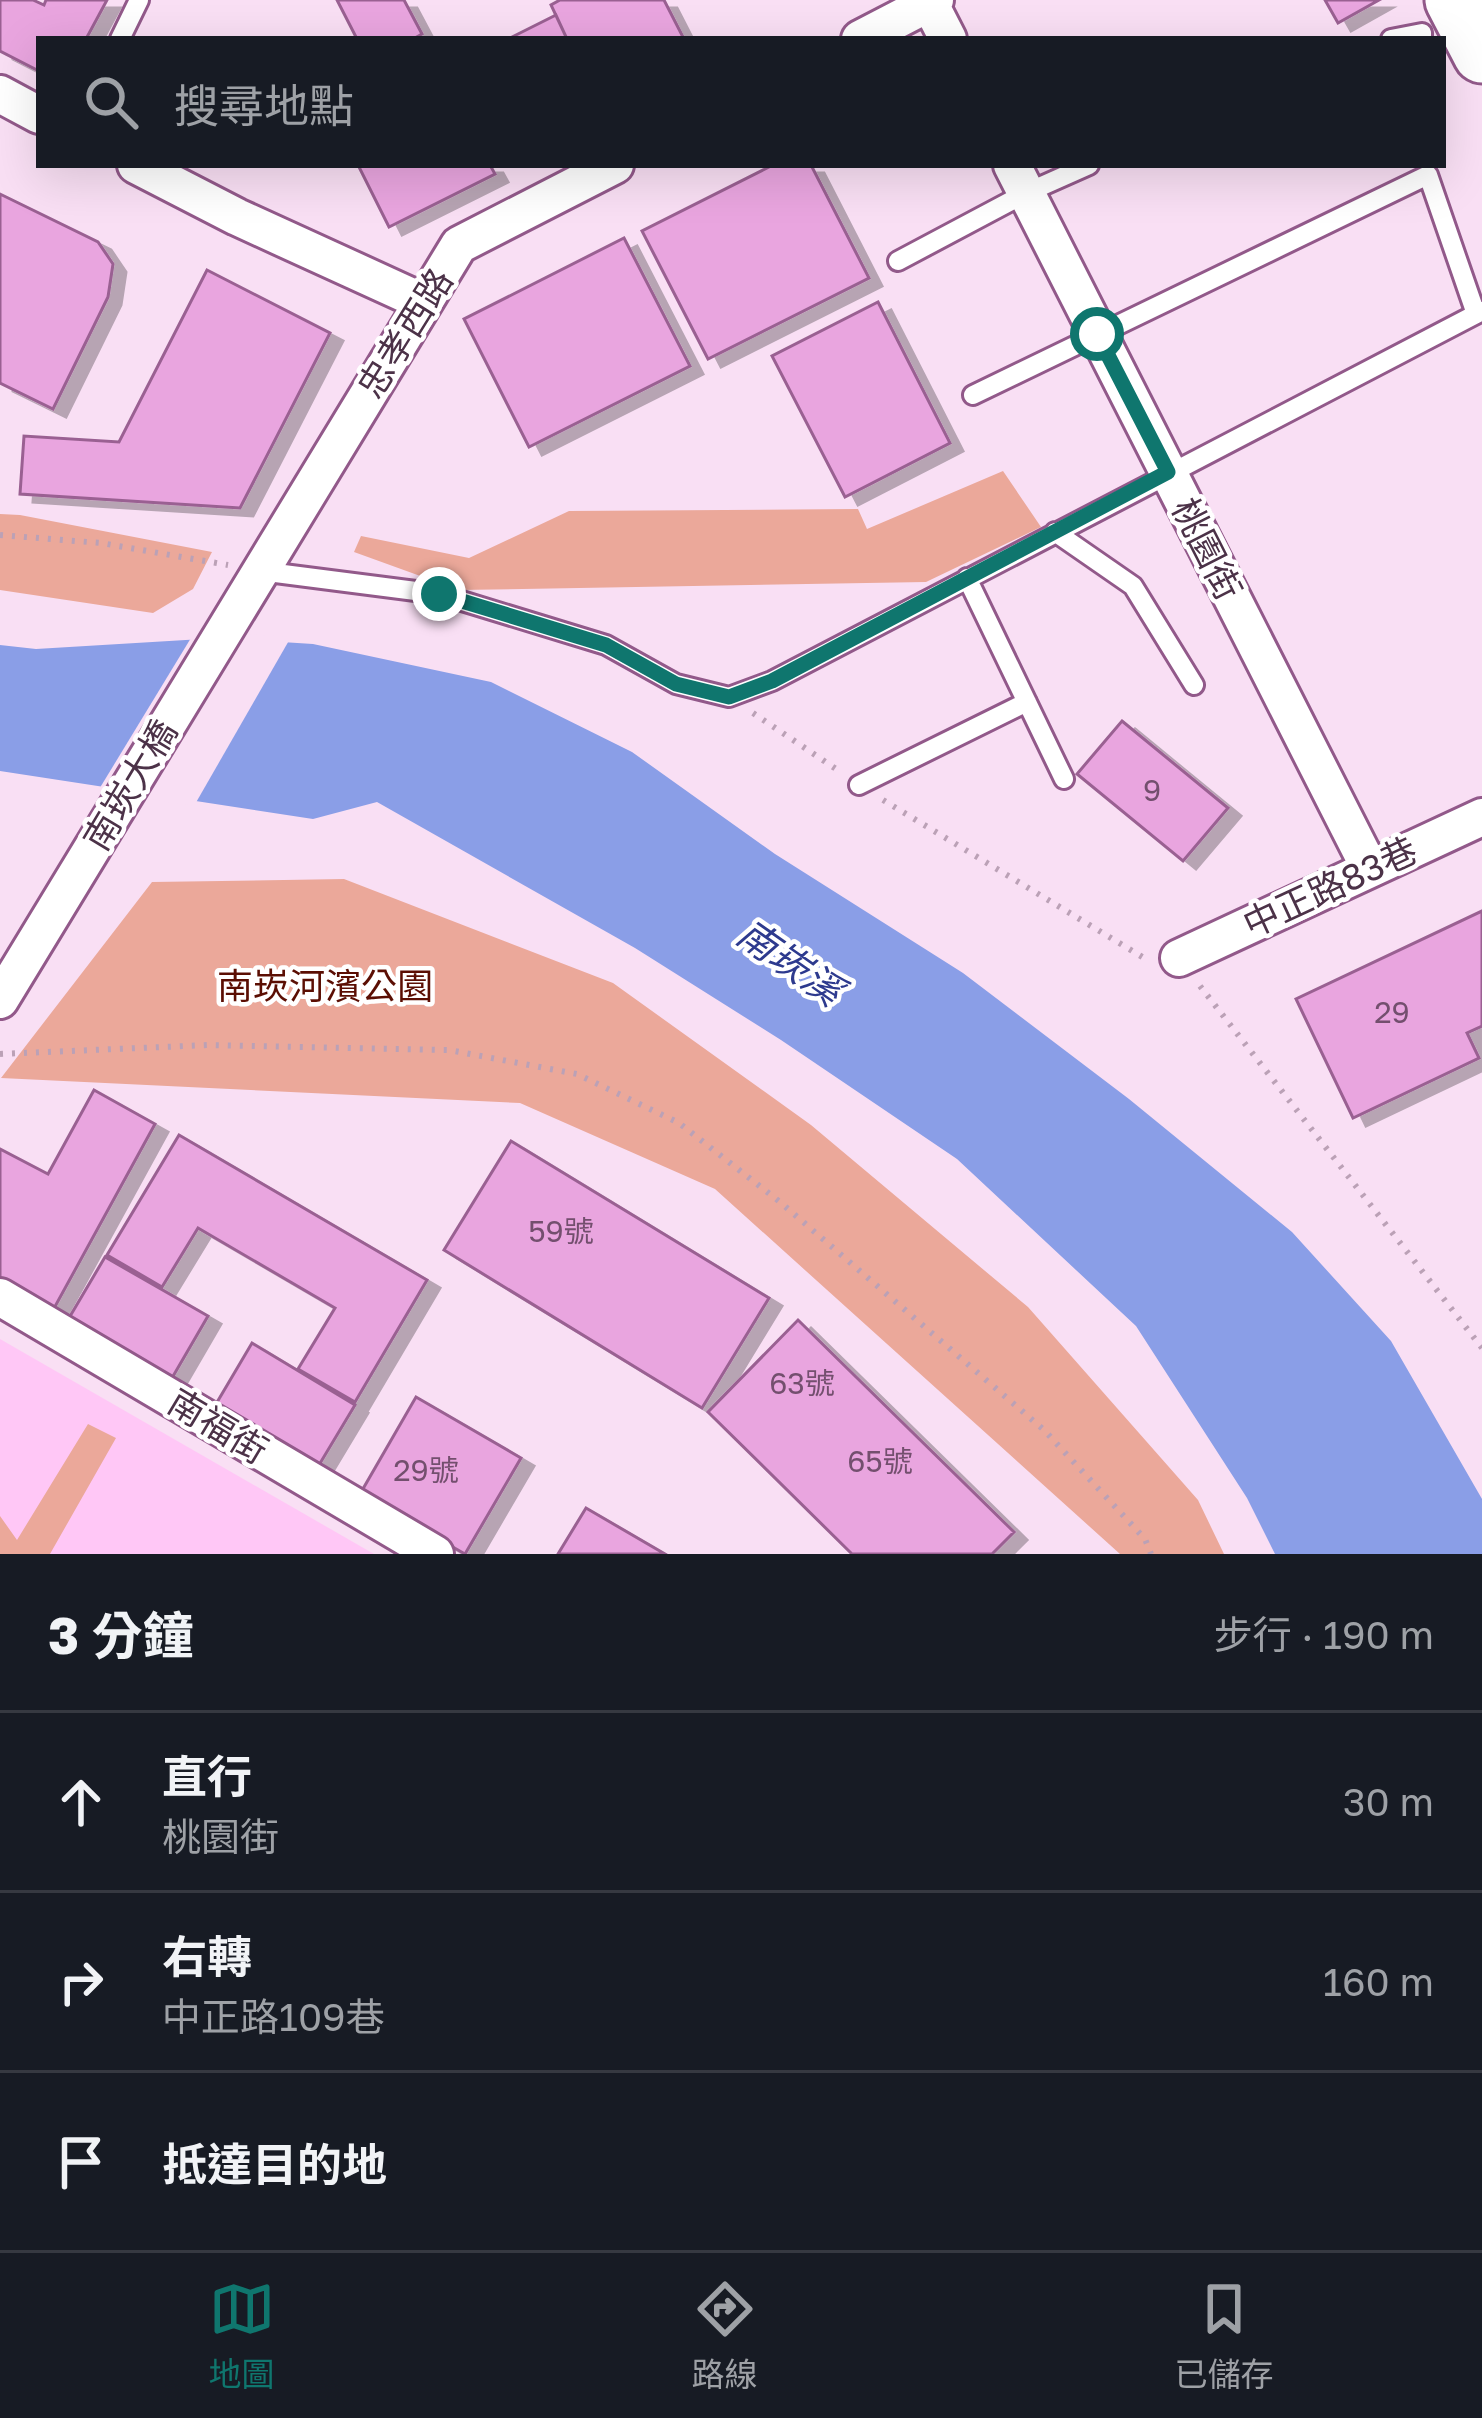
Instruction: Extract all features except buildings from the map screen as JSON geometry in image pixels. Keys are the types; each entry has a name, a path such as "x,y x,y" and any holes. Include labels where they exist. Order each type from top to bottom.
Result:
{"main road":[{"path":"1433,24 1482,54"}],"street":[{"path":"866,36 931,1 947,36"},
{"path":"0,94 36,113"},
{"path":"142,168 237,218 423,302"},
{"name":"忠孝西路","path":"260,571 459,245 609,168"},
{"name":"桃園街","path":"1019,179 1370,869"},
{"name":"南崁大橋","path":"0,1000 260,571"},
{"name":"中正路83巷","path":"1179,958 1482,817"},
{"name":"南福街","path":"0,1297 436,1554"}],"lane":[{"path":"122,36 140,0"},
{"path":"1399,36 1433,24"},
{"path":"898,261 1019,179 1074,168"},
{"path":"260,571 439,594 606,645 676,684 729,697 772,681 1479,312 1428,170 973,395"},
{"path":"1055,532 1133,586 1194,685"},
{"path":"967,578 1064,779"},
{"path":"859,785 1027,702"}],"path":[{"path":"0,535 101,543 260,571"},
{"path":"729,697 859,785 1157,965 1179,958 1482,1348"},
{"path":"0,1054 209,1045 448,1050 577,1074 679,1123 780,1202 1044,1430 1145,1538 1151,1554"}],"shaded area":[{"path":"0,1339 374,1554 0,1554"}],"green space":[{"path":"1003,471 1041,527 926,582 459,590 354,552 361,536 469,558 569,511 858,509 867,529"},
{"path":"0,514 212,552 193,589 153,613 0,590"},
{"name":"南崁河濱公園","path":"344,879 613,983 811,1125 1028,1307 1198,1500 1224,1554 1120,1554 715,1189 520,1103 1,1078 152,882"},
{"path":"88,1424 116,1438 50,1554 0,1554 0,1516 17,1540"}],"water":[{"name":"南崁溪","path":"219,638 313,644 491,682 632,752 775,854 963,973 1129,1099 1292,1232 1391,1341 1482,1499 1482,1554 1275,1554 1247,1498 1136,1326 957,1159 635,948 377,802 313,819 0,771 0,645 36,649"}],"pier":[{"path":"194,633 291,637 194,806 98,791"}],"route":[{"path":"439,594 606,645 676,684 729,697 772,681 1168,472 1097,334"}]}
